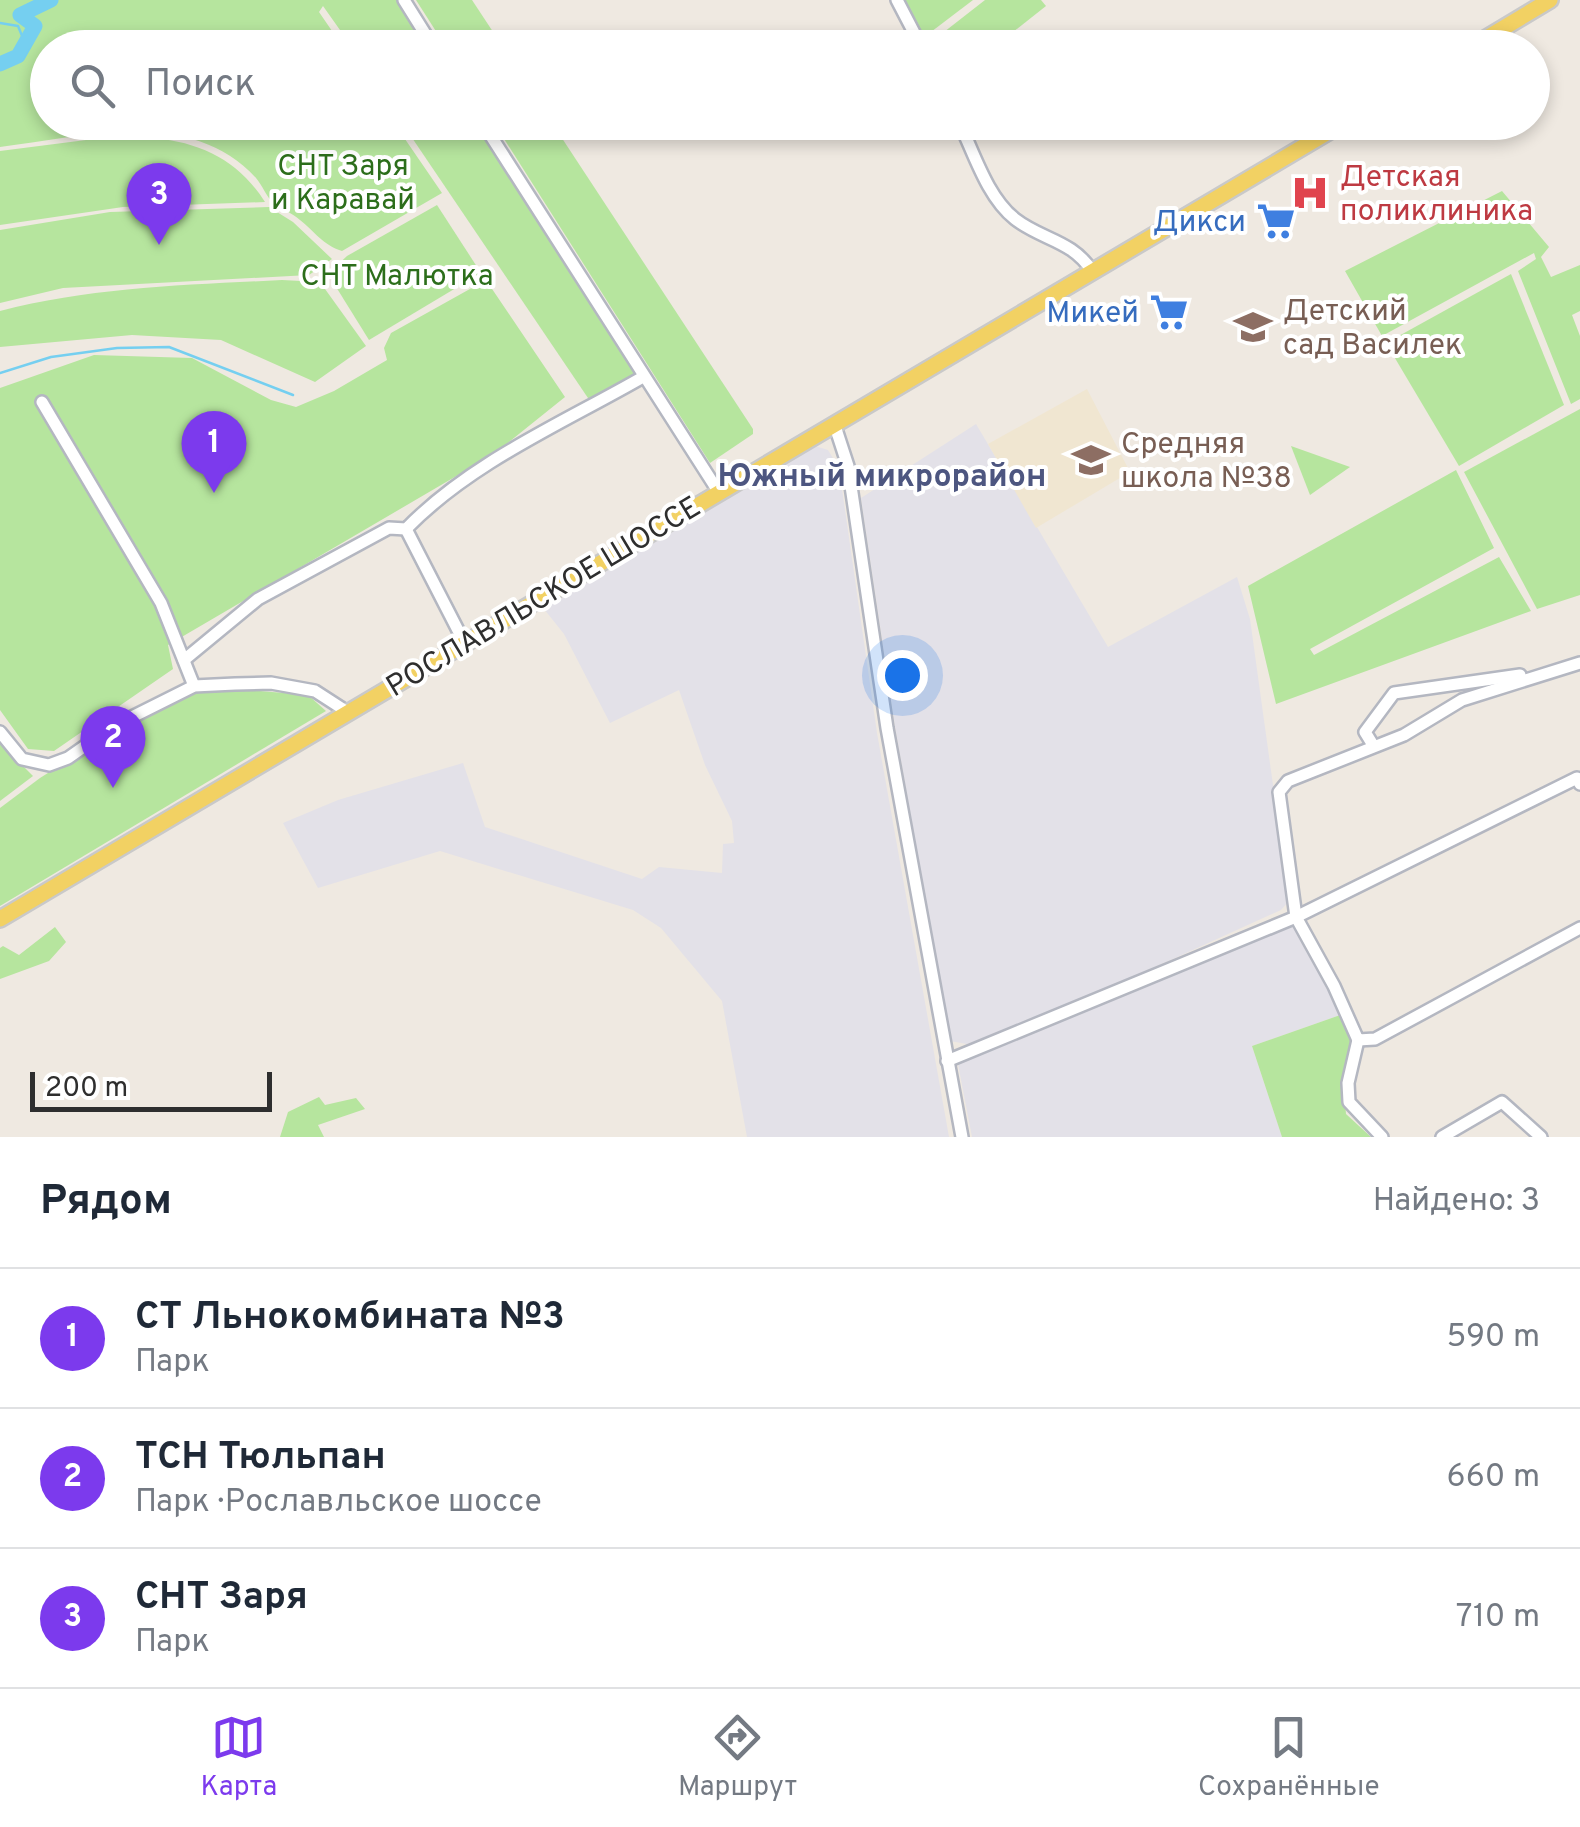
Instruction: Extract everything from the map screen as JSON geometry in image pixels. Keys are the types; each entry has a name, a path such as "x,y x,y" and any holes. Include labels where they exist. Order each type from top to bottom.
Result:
{"main road":[{"path":"1500,30 1550,0"},
{"name":"РОСЛАВЛЬСКОЕ ШОССЕ","path":"0,919 1314,140"}],"street":[{"path":"404,0 423,30"},
{"path":"897,0 913,30"},
{"path":"493,140 718,491"},
{"path":"968,140 1006,211 1081,254 1092,271"},
{"path":"184,660 258,599 365,539 389,528 406,529 465,478 643,378"},
{"path":"42,402 161,603 194,686"},
{"path":"834,422 848,466 887,728 962,1137"},
{"path":"406,529 464,642"},
{"path":"1382,1137 1349,1102 1348,1083 1358,1040 1296,917 1280,792 1288,781 1404,735 1462,700 1580,662"},
{"path":"1372,746 1365,732 1394,693 1550,671"},
{"path":"0,732 22,759 48,765 68,758 112,727 194,686 271,683 315,691 349,714"},
{"path":"947,1061 1296,917 1577,778 1580,784"},
{"path":"1358,1040 1376,1038 1580,928"},
{"path":"1442,1137 1502,1102 1541,1137"}],"shaded area":[{"path":"1087,389 1130,472 1036,528 988,444"},
{"path":"976,424 1108,647 1237,577 1250,619 1289,901 1281,910 1173,959 1038,1018 967,1044 950,1041 895,726 861,498"},
{"path":"815,446 828,450 839,468 877,733 949,1137 747,1137 722,1001 661,928 633,910 440,851 318,888 283,823 338,800 463,763 485,827 642,879 659,867 722,873 723,844 734,843 732,821 705,765 679,690 610,723 564,634 544,609"},
{"path":"1298,918 1346,1013 1252,1046 1282,1137 972,1137 957,1059"}],"green space":[{"name":"СНТ Заря и Каравай","path":"0,0 403,0 423,30 340,30 323,6 319,12 331,30 30,30 30,140 54,140 0,147"},
{"path":"416,0 472,0 492,30 435,30"},
{"path":"904,0 973,0 934,30 919,30"},
{"path":"985,0 1041,0 1046,6 1016,30 947,30"},
{"path":"86,140 166,140 188,144 231,165 265,202 123,207 0,225 0,151"},
{"name":"СНТ Заря и Каравай","path":"193,140 406,140 442,193 342,251 324,242 274,203 256,178 230,156"},
{"name":"СНТ Заря и Каравай","path":"413,140 493,140 642,372 590,401"},
{"name":"СНТ Заря и Каравай","path":"505,140 563,140 753,429 753,434 710,463"},
{"path":"1502,191 1549,247 1541,257 1551,277 1580,265 1580,311 1572,315 1580,336 1580,399 1571,404 1518,271 1536,259 1534,253 1382,336 1345,271"},
{"name":"СНТ Малютка","path":"437,205 481,273 369,340 328,274 347,256"},
{"path":"269,207 293,222 332,259 309,275 63,288 0,303 0,230 110,212"},
{"path":"1511,274 1564,405 1459,466 1386,343"},
{"path":"282,280 320,282 366,346 315,382 221,340 132,335 0,347 0,311 105,292"},
{"path":"486,280 565,397 494,454 168,645 173,669 54,751 28,749 0,710 0,388 94,355 192,358 271,400 296,407 334,391 387,360 384,348 391,333"},
{"path":"1580,409 1580,595 1537,609 1464,472"},
{"path":"1291,446 1350,467 1310,495"},
{"path":"1456,470 1494,548 1310,649 1314,655 1499,557 1531,611 1276,704 1248,586"},
{"path":"210,687 308,695 326,711 0,906 0,808 40,778 150,709"},
{"path":"0,743 33,776 0,801"},
{"path":"55,927 66,942 49,961 0,979 0,948 19,955"},
{"path":"1346,1013 1356,1047 1343,1080 1346,1114 1371,1137 1282,1137 1252,1046"},
{"path":"319,1097 325,1105 356,1098 365,1109 318,1125 324,1137 280,1137 288,1112"}],"waterway":[{"path":"33,30 35,26 20,15 51,0"},
{"path":"0,23 18,26 25,43"},
{"path":"0,64 18,56 30,35"},
{"path":"0,373 51,357 117,348 169,347 293,395"}],"place":[{"name":"Детская поликлиника","path":"1310,193"},
{"name":"Дикси","path":"1276,221"},
{"name":"СНТ Заря","path":"159,245"},
{"name":"Микей","path":"1169,312"},
{"name":"Детский сад Василек","path":"1253,327"},
{"name":"Средняя школа №38","path":"1091,460"},
{"name":"СТ Льнокомбината №3","path":"214,493"},
{"name":"ТСН Тюльпан","path":"113,788"}],"district":[{"name":"Южный микрорайон","path":"882,475"}]}
